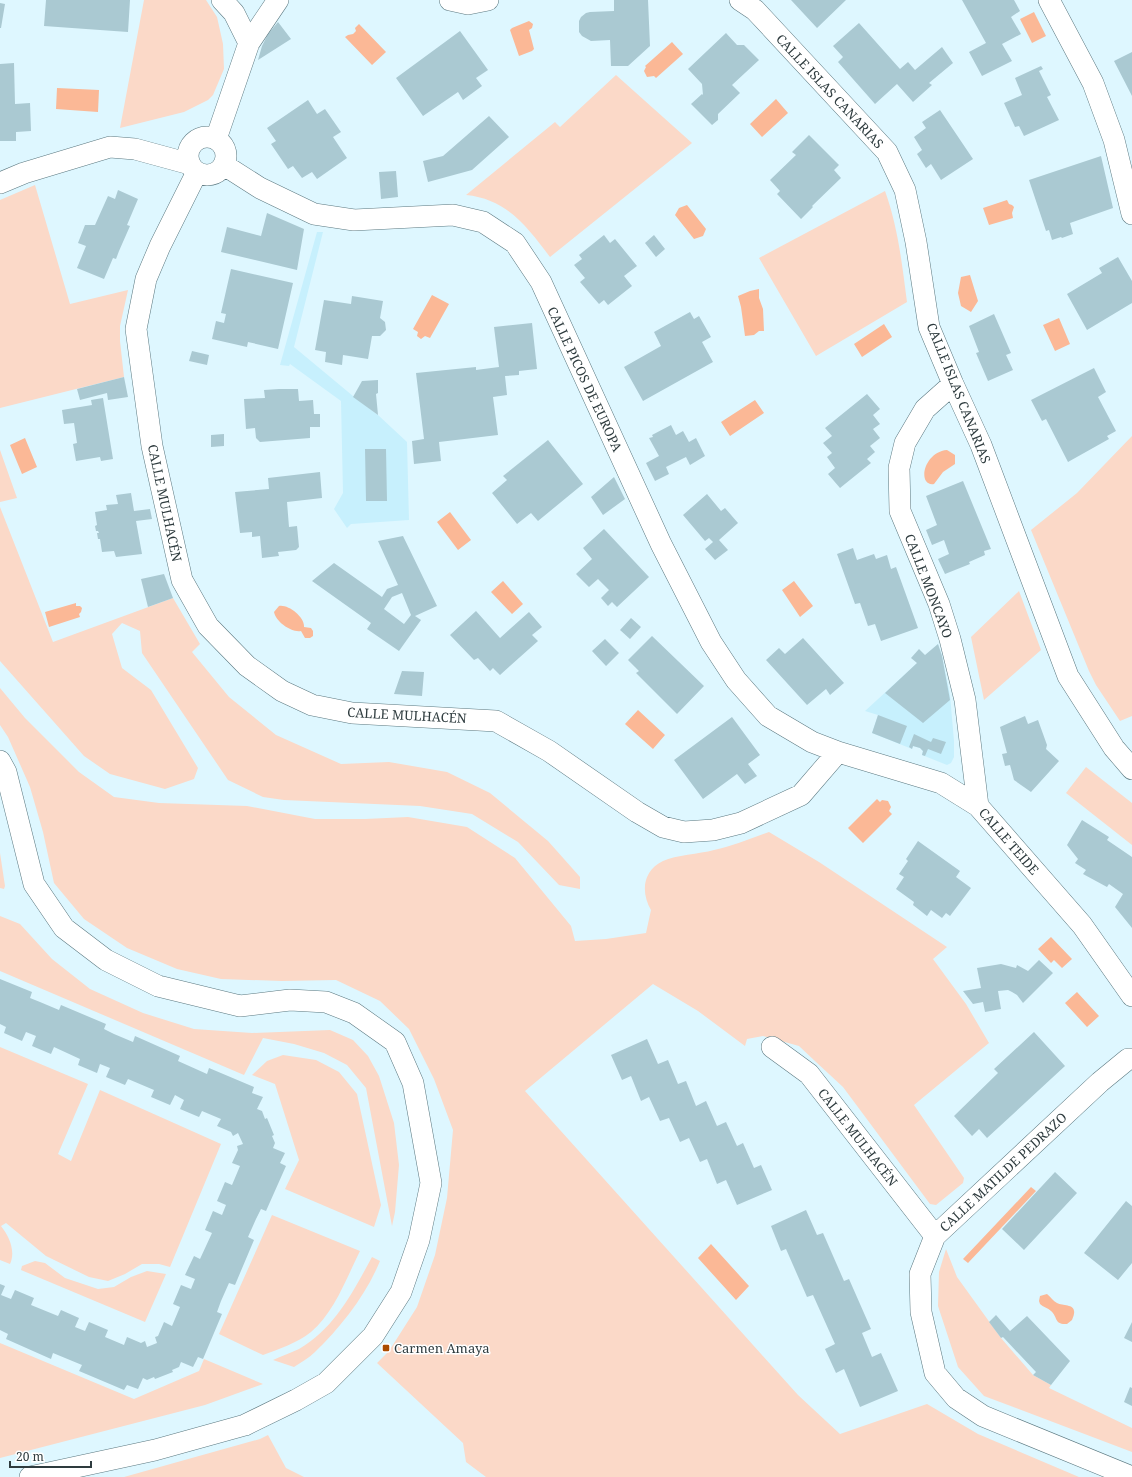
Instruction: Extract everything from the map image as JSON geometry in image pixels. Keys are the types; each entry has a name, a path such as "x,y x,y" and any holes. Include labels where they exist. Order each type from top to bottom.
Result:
{"street":[{"path":"222,0 234,13 249,43"},
{"path":"216,139 249,43 278,0"},
{"path":"450,0 468,4 488,0"},
{"name":"CALLE ISLAS CANARIAS","path":"740,0 755,10 886,152 905,190 916,242 929,327 981,445 1068,676 1114,748 1132,769"},
{"path":"1049,0 1093,83 1114,140 1132,214"},
{"path":"0,183 24,173 110,148 135,149 193,168 202,175 211,175 219,172 227,158 226,150 222,143 207,136 198,138 191,145 188,154 193,168"},
{"name":"CALLE PICOS DE EUROPA","path":"224,165 260,188 314,214 354,220 453,214 484,222 515,243 541,282 661,544 719,655 736,680 768,716 812,742 838,752"},
{"name":"CALLE MULHACÉN","path":"193,168 146,279 136,329 152,446 182,580 208,626 247,666 282,691 312,705 352,713 496,721 549,751 637,812 663,827 684,832 713,830 741,823 801,795 838,752"},
{"name":"CALLE MONCAYO","path":"953,384 925,409 905,443 899,468 900,511 939,604 950,639 965,700 978,806"},
{"name":"CALLE TEIDE","path":"838,752 941,783 978,806 1082,925 1132,996"},
{"path":"0,761 6,772 34,884 64,928 106,960 158,986 240,1006 290,1000 326,1002 354,1013 395,1042 413,1083 431,1183 418,1240 401,1292 373,1336 326,1383 296,1400 245,1425 155,1450 30,1477"},
{"name":"CALLE MULHACÉN","path":"772,1047 809,1074 936,1236"},
{"name":"CALLE MATILDE PEDRAZO","path":"1132,1059 1128,1059 1100,1082 936,1236 920,1274 921,1312 935,1372 956,1398 983,1416 1132,1477"}],"shaded area":[{"path":"144,0 206,0 217,17 223,44 224,69 213,95 208,100 184,112 120,128"},
{"path":"1034,12 1046,36 1032,43 1020,19"},
{"path":"529,21 533,24 532,28 529,30 534,49 519,56 510,30"},
{"path":"359,24 386,52 372,65 345,37 353,34 356,31 355,28"},
{"path":"672,42 683,54 656,78 654,76 647,77 644,71 645,66"},
{"path":"616,75 692,143 550,257 524,225 505,208 493,202 466,195 555,122 560,127"},
{"path":"57,88 99,90 98,112 56,109"},
{"path":"776,99 788,113 762,137 750,124"},
{"path":"35,185 70,304 128,290 120,326 124,377 0,408 0,200"},
{"path":"885,191 896,232 907,302 816,356 759,258"},
{"path":"1007,200 1009,204 1014,207 1012,213 1013,218 989,225 983,208"},
{"path":"687,205 706,229 703,236 694,239 675,215 679,208"},
{"path":"317,232 323,232 294,347 378,415 407,442 409,520 351,524 347,528 334,509 343,493 341,401 290,364 289,366 280,365"},
{"path":"970,275 978,301 971,312 961,306 958,293 961,277"},
{"path":"759,289 759,298 763,309 764,331 759,331 754,335 745,336 738,296"},
{"path":"432,295 449,304 430,338 425,336 421,339 417,336 418,332 413,329"},
{"path":"1059,318 1070,344 1055,351 1043,325"},
{"path":"884,324 892,337 862,357 854,344"},
{"path":"755,400 764,413 730,436 721,422"},
{"path":"1132,436 1132,716 1120,721 1096,685 1089,671 1031,530 1077,493"},
{"path":"25,438 37,467 22,474 10,445"},
{"path":"0,450 17,498 0,502"},
{"path":"947,450 955,455 955,464 943,472 934,484 929,483 925,480 924,475 928,462 939,452"},
{"path":"0,507 53,642 173,598 200,644 192,652 229,697 276,735 341,764 389,762 447,772 490,793 548,841 580,877 580,889 559,885 518,842 472,814 420,806 284,800 263,797 228,780 142,653 140,631 122,623 112,634 122,668 151,690 198,768 194,779 165,789 110,774 84,756 0,661"},
{"path":"450,512 471,540 458,550 437,522"},
{"path":"503,581 523,604 512,614 491,592"},
{"path":"794,581 813,606 800,617 782,590"},
{"path":"1019,591 1041,650 984,700 971,637"},
{"path":"76,603 76,606 80,606 82,608 79,614 80,617 49,627 45,612"},
{"path":"279,606 287,607 299,615 304,623 304,627 311,628 313,631 313,636 310,638 305,638 301,631 289,629 281,623 275,616 274,612"},
{"path":"938,644 950,695 954,741 954,757 951,763 947,765 922,755 923,751 920,748 913,746 912,749 872,733 878,715 865,711"},
{"path":"0,688 25,718 79,772 114,797 159,803 247,806 315,819 408,817 467,827 515,858 571,926 575,941 606,939 646,933 651,910 646,897 645,883 647,876 656,865 668,859 721,848 769,832 819,862 947,947 933,959 966,1004 989,1043 914,1105 964,1178 963,1183 936,1205 930,1204 843,1087 799,1046 763,1036 747,1039 745,1046 698,1011 653,984 525,1091 798,1395 840,1434 927,1404 978,1434 1079,1477 486,1477 466,1462 463,1443 377,1363 389,1351 417,1307 435,1255 447,1198 453,1130 434,1079 409,1029 380,1001 336,980 282,981 221,979 177,969 127,948 84,919 54,883 43,832 30,787 8,737 0,725"},
{"path":"638,710 665,735 653,749 625,724"},
{"path":"1086,767 1132,803 1132,845 1066,793"},
{"path":"877,799 880,802 882,800 888,801 891,807 889,811 892,814 863,843 848,828"},
{"path":"0,853 5,886 4,889 0,888"},
{"path":"0,916 20,924 52,959 90,989 143,1013 194,1029 252,1033 330,1030 353,1040 368,1056 379,1076 394,1123 399,1165 395,1212 392,1226 366,1088 347,1065 324,1053 294,1044 263,1038 244,1075 0,971"},
{"path":"1051,937 1072,959 1062,968 1054,960 1051,963 1038,949"},
{"path":"1077,992 1099,1016 1087,1027 1065,1003"},
{"path":"0,1047 88,1084 58,1154 71,1161 100,1090 221,1144 170,1267 159,1264 142,1264 125,1274 108,1281 89,1277 46,1256 6,1223 1,1226 7,1234 11,1244 12,1259 10,1264 0,1260"},
{"path":"283,1055 316,1060 339,1072 357,1094 381,1205 374,1227 285,1189 299,1160 275,1084 252,1075 267,1061"},
{"path":"1031,1187 1036,1191 968,1263 963,1259"},
{"path":"272,1215 360,1251 333,1305 319,1324 311,1332 300,1339 263,1355 219,1334"},
{"path":"711,1244 749,1286 736,1300 698,1258"},
{"path":"946,1249 957,1277 1001,1338 1033,1375 1051,1385 1049,1388 1132,1428 1132,1452 984,1396 958,1367 938,1306 939,1272"},
{"path":"372,1257 380,1261 368,1286 352,1310 325,1342 315,1352 294,1367 273,1360 299,1349 322,1331 342,1309"},
{"path":"35,1261 45,1263 65,1278 98,1289 114,1287 131,1277 147,1271 166,1274 145,1322 21,1270 22,1266"},
{"path":"1047,1294 1057,1303 1073,1308 1074,1314 1072,1320 1067,1324 1058,1322 1051,1311 1040,1304 1040,1296"},
{"path":"0,1343 134,1399 199,1371 204,1359 263,1384 205,1405 0,1458"},
{"path":"268,1435 286,1468 304,1477 124,1477 260,1439"}],"building":[{"path":"46,0 130,0 128,32 44,26"},
{"path":"614,0 648,0 650,46 628,66 611,66 610,40 591,41 582,36 579,32 579,21 581,17 590,12 614,11"},
{"path":"791,0 846,0 817,28"},
{"path":"962,0 1014,0 1020,11 1011,17 1021,34 1002,44 1012,61 982,76 969,52 986,43"},
{"path":"0,3 5,4 1,28 0,28"},
{"path":"278,22 291,39 258,60 262,46 268,34"},
{"path":"859,23 900,69 908,62 915,70 942,47 953,63 929,83 932,85 913,102 897,84 875,104 838,62 843,57 833,46"},
{"path":"460,31 488,70 476,78 482,86 463,100 458,92 423,116 396,78"},
{"path":"726,33 737,45 744,45 759,60 732,85 740,93 718,114 718,120 712,125 691,104 702,94 703,95 702,84 688,69"},
{"path":"1132,52 1132,96 1114,61"},
{"path":"14,63 15,104 30,103 31,131 16,132 16,141 0,141 0,64"},
{"path":"1041,66 1043,69 1039,71 1051,95 1047,97 1059,120 1024,136 1019,126 1015,127 1004,103 1022,95 1015,78"},
{"path":"308,100 317,114 325,109 341,132 333,137 347,158 317,179 312,172 302,178 293,166 288,169 271,144 276,141 267,128"},
{"path":"940,110 973,159 941,180 931,164 926,168 917,154 922,150 914,137 926,128 922,122"},
{"path":"489,116 509,137 472,170 428,182 423,161 443,156"},
{"path":"809,135 839,165 834,170 841,178 812,206 813,207 801,219 777,194 780,191 770,180 796,155 792,152"},
{"path":"1101,156 1113,208 1070,223 1073,234 1052,240 1049,230 1046,231 1029,180"},
{"path":"396,171 398,197 381,199 379,172"},
{"path":"118,190 138,199 127,225 130,226 116,259 113,258 104,279 77,268 86,246 78,243 85,225 95,225 108,196 115,199"},
{"path":"267,213 304,229 297,270 221,252 227,227 261,236"},
{"path":"604,235 610,243 615,239 637,266 624,276 632,286 608,305 604,300 599,304 580,282 585,278 574,265 582,259 579,255"},
{"path":"654,235 665,249 656,257 645,243"},
{"path":"1118,257 1132,281 1132,303 1087,330 1067,294 1102,273 1099,268"},
{"path":"231,269 293,283 278,349 248,342 247,347 212,339 216,321 224,323 226,314 221,313"},
{"path":"352,296 383,301 380,318 385,322 386,330 380,336 372,336 368,359 343,355 342,365 325,362 326,352 315,350 324,300 351,304"},
{"path":"690,312 694,319 699,316 711,337 702,342 713,362 643,401 624,367 661,346 654,332"},
{"path":"994,314 1011,353 1006,355 1013,370 988,381 976,353 979,352 969,326"},
{"path":"532,323 537,369 519,371 519,375 505,376 507,395 493,397 498,435 439,442 441,461 414,464 412,441 424,439 416,373 476,367 476,370 499,367 494,327"},
{"path":"192,351 209,355 207,365 189,361"},
{"path":"1094,368 1106,392 1098,397 1116,431 1107,436 1109,439 1068,462 1046,419 1042,421 1031,400"},
{"path":"124,377 128,397 108,400 107,393 80,400 77,389"},
{"path":"378,380 378,393 376,394 378,415 353,397 362,381"},
{"path":"298,389 299,401 313,400 314,414 320,414 320,427 310,427 310,438 260,442 256,438 255,428 246,429 244,399 265,398 264,390"},
{"path":"867,394 880,409 873,415 880,424 873,429 880,438 870,446 875,452 867,459 871,463 840,488 828,474 835,468 827,457 832,453 823,443 832,436 825,428"},
{"path":"103,398 113,459 101,461 100,457 76,461 73,444 77,443 74,423 64,424 62,410 92,405 91,400"},
{"path":"671,425 676,435 683,431 689,442 696,438 705,456 690,465 686,457 666,467 669,474 655,481 646,463 659,456 649,438"},
{"path":"224,434 224,446 211,447 211,435"},
{"path":"548,440 583,484 538,521 531,513 517,524 492,493 507,480 503,476"},
{"path":"365,449 386,449 387,501 366,501"},
{"path":"320,472 322,498 287,502 289,527 297,526 299,547 296,550 278,552 279,556 262,558 260,536 252,537 252,532 240,533 235,492 269,489 268,478"},
{"path":"614,477 625,499 603,515 591,497"},
{"path":"963,481 991,549 984,551 985,555 969,562 970,564 945,574 938,559 949,554 944,540 932,545 926,530 937,525 926,496"},
{"path":"131,493 134,511 150,509 152,519 136,521 142,554 116,557 114,551 102,552 100,539 98,539 97,533 99,533 96,531 95,526 97,525 95,512 107,510 106,505 118,504 116,495"},
{"path":"707,494 721,511 725,508 738,523 719,540 728,550 715,560 705,549 713,542 709,538 705,541 683,515"},
{"path":"604,529 649,577 617,607 612,602 608,606 601,598 609,590 598,579 589,587 576,574 592,559 583,548"},
{"path":"403,536 437,606 415,616 421,620 399,651 367,629 371,623 312,581 334,563 382,597 387,589 398,585 378,541","holes":["402,593 411,615 404,624 384,609 392,597"]},
{"path":"853,548 857,560 874,554 876,559 887,555 891,569 896,567 918,628 881,641 875,624 868,626 860,603 855,604 837,554"},
{"path":"164,574 173,598 148,607 141,579"},
{"path":"476,611 500,638 529,612 542,627 532,635 538,641 500,675 493,668 490,671 478,658 474,660 450,635"},
{"path":"631,618 641,627 630,639 620,630"},
{"path":"652,636 704,686 677,714 636,673 639,671 628,660"},
{"path":"803,638 844,683 830,695 826,689 807,705 766,660 779,648 785,654"},
{"path":"605,639 619,653 606,666 592,651"},
{"path":"938,644 942,656 950,700 923,723 885,693 917,663 911,658 919,649 925,655"},
{"path":"402,671 424,672 422,696 394,694"},
{"path":"878,715 907,726 900,744 872,733"},
{"path":"1025,716 1028,724 1038,720 1047,745 1046,749 1059,761 1031,792 1014,780 1010,765 1005,766 1002,754 1007,753 1000,727"},
{"path":"732,717 760,755 748,764 757,776 745,784 737,774 703,799 674,760"},
{"path":"914,734 931,742 933,738 946,742 941,754 928,749 925,756 922,755 923,751 920,748 913,746 912,749 909,747"},
{"path":"1082,820 1109,837 1107,840 1132,857 1132,928 1115,907 1123,894 1109,884 1107,887 1083,874 1086,870 1075,863 1078,859 1067,845"},
{"path":"918,841 960,871 956,877 971,888 950,916 946,913 942,918 931,910 927,916 913,905 914,902 896,889 904,877 899,874 908,861 906,859"},
{"path":"1039,960 1053,973 1023,1003 1017,995 1008,990 998,991 1001,1009 985,1012 983,1002 973,1004 963,991 981,988 977,968 1001,964 1016,968 1017,965 1028,971"},
{"path":"0,979 32,992 30,998 59,1010 61,1005 106,1024 104,1029 114,1034 133,1042 135,1036 180,1056 178,1061 207,1074 209,1068 254,1087 252,1093 263,1097 257,1109 262,1111 265,1119 267,1118 274,1135 272,1136 275,1143 273,1148 285,1153 280,1163 286,1166 266,1211 261,1209 248,1237 254,1240 235,1285 229,1283 221,1301 217,1312 222,1314 203,1359 198,1357 193,1367 181,1362 179,1367 172,1370 173,1372 155,1379 154,1377 147,1380 143,1378 138,1389 127,1385 124,1390 79,1371 82,1365 53,1353 51,1359 6,1339 8,1334 0,1330 0,1284 5,1286 1,1295 11,1299 15,1290 34,1298 31,1305 58,1316 61,1310 79,1318 75,1327 85,1331 89,1322 108,1330 105,1337 124,1345 127,1337 141,1343 145,1341 147,1347 157,1343 155,1337 158,1336 164,1322 172,1326 180,1307 173,1304 181,1285 191,1289 195,1279 185,1275 194,1256 200,1259 212,1233 205,1230 213,1211 222,1215 226,1205 217,1201 225,1182 232,1185 240,1166 232,1163 238,1150 237,1146 243,1144 238,1133 233,1136 231,1132 217,1126 221,1119 202,1111 199,1117 180,1109 184,1100 175,1095 170,1105 151,1097 154,1090 128,1079 125,1085 106,1077 110,1068 100,1064 97,1073 78,1065 80,1059 54,1047 51,1054 32,1046 36,1036 26,1032 22,1041 4,1033 6,1027 0,1024"},
{"path":"1034,1032 1065,1066 987,1138 979,1129 972,1136 954,1116 998,1073 994,1069"},
{"path":"647,1039 658,1064 668,1060 678,1084 686,1081 696,1106 706,1101 717,1126 726,1122 737,1146 743,1143 754,1168 761,1165 772,1190 737,1205 726,1180 717,1184 707,1159 700,1162 689,1138 680,1142 669,1118 660,1121 649,1097 641,1101 631,1076 622,1080 611,1055"},
{"path":"1055,1172 1077,1193 1024,1250 1002,1229"},
{"path":"1126,1201 1132,1206 1132,1263 1118,1280 1084,1253"},
{"path":"806,1210 817,1235 823,1233 844,1281 849,1279 871,1329 862,1333 872,1357 881,1353 898,1391 860,1407 844,1369 836,1373 825,1349 835,1344 813,1295 807,1297 786,1249 781,1251 771,1226"},
{"path":"996,1315 1010,1331 1027,1316 1070,1361 1051,1385 1033,1375 1036,1372 1003,1337 1001,1338 989,1322"},
{"path":"1132,1322 1132,1342 1124,1338"},
{"path":"1130,1387 1132,1388 1132,1406 1124,1402"}],"place":[{"name":"Carmen Amaya","path":"386,1348"}]}
